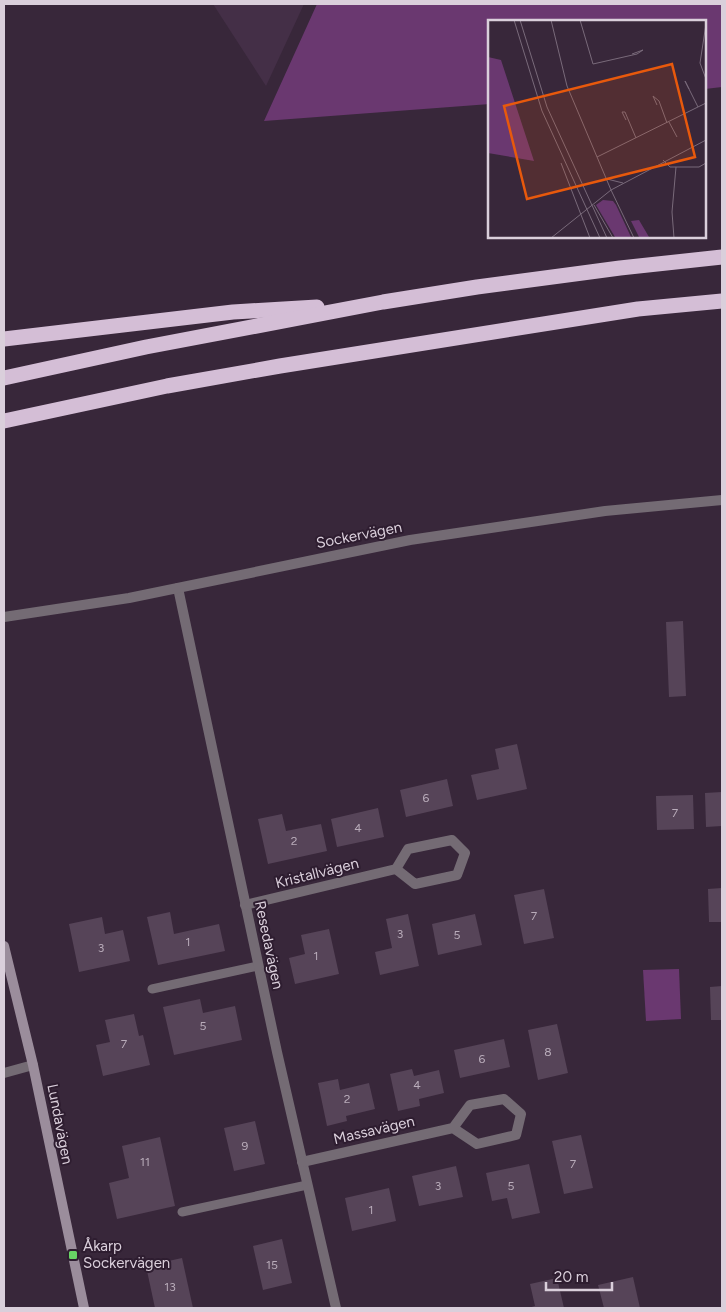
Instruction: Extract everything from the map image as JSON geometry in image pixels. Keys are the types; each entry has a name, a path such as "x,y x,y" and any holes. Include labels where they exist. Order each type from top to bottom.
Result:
{"highway":[{"path":"4,378 383,302 620,268 722,257"},
{"path":"4,421 167,386 511,328 638,309 722,301"},
{"path":"4,339 233,312 383,302"},
{"path":"4,431 167,386"}],"main road":[{"name":"Lundavägen","path":"4,946 33,1065 84,1308"}],"street":[{"name":"Sockervägen","path":"4,617 129,598 410,540 605,511 722,500"},
{"name":"Resedavägen","path":"178,588 258,966 336,1308"},
{"path":"452,840 466,853 457,875 416,884 396,869 408,849 452,840"},
{"name":"Kristallvägen","path":"245,905 396,869"},
{"path":"4,1073 33,1065"},
{"path":"504,1099 521,1114 516,1135 477,1144 453,1128 470,1106 504,1099"},
{"name":"Massavägen","path":"302,1162 453,1128"}],"lane":[{"path":"152,989 258,966"},
{"path":"182,1212 308,1185"}],"shaded area":[{"path":"213,4 304,4 266,86"},
{"path":"317,4 722,4 722,87 706,89 706,20 488,20 488,104 264,121"},
{"path":"679,969 681,1019 646,1021 643,970"}],"building":[{"path":"683,621 686,696 669,697 666,622"},
{"path":"517,744 527,789 477,800 471,775 499,769 495,749"},
{"path":"447,779 453,806 406,817 400,790"},
{"path":"722,792 722,826 706,827 705,793"},
{"path":"693,795 694,829 657,830 656,796"},
{"path":"378,808 384,837 337,847 331,819"},
{"path":"282,814 286,831 321,824 327,851 268,864 258,819"},
{"path":"722,888 722,922 709,922 708,889"},
{"path":"544,889 554,938 524,944 514,895"},
{"path":"170,912 174,934 219,924 225,951 158,965 147,917"},
{"path":"408,914 419,966 380,975 375,952 392,948 386,919"},
{"path":"475,914 482,945 438,955 432,924"},
{"path":"102,917 105,934 123,930 130,961 79,972 69,924"},
{"path":"329,929 339,974 295,984 289,958 305,954 301,935"},
{"path":"722,986 722,1020 711,1020 710,987"},
{"path":"200,999 203,1013 235,1006 242,1040 174,1055 163,1007"},
{"path":"134,1014 139,1036 143,1035 150,1065 103,1076 96,1045 110,1042 105,1020"},
{"path":"557,1024 568,1073 538,1080 528,1030"},
{"path":"504,1039 510,1067 460,1078 454,1050"},
{"path":"412,1069 414,1076 439,1070 444,1093 419,1099 420,1106 398,1111 390,1074"},
{"path":"338,1079 340,1090 369,1083 375,1109 346,1116 347,1121 327,1126 318,1083"},
{"path":"255,1121 265,1164 234,1171 224,1128"},
{"path":"581,1135 593,1188 564,1194 552,1141"},
{"path":"160,1137 175,1206 117,1219 109,1183 129,1178 122,1146"},
{"path":"529,1164 540,1213 512,1219 507,1198 492,1201 486,1173"},
{"path":"456,1166 463,1197 419,1206 412,1176"},
{"path":"389,1188 396,1221 352,1231 345,1198"},
{"path":"282,1239 292,1283 263,1290 253,1246"},
{"path":"182,1258 193,1308 155,1308 146,1266"},
{"path":"633,1277 640,1308 604,1308 598,1285"},
{"path":"557,1278 564,1308 528,1308 535,1306 530,1284"}],"place":[{"name":"Åkarp Sockervägen","path":"73,1255"}]}
